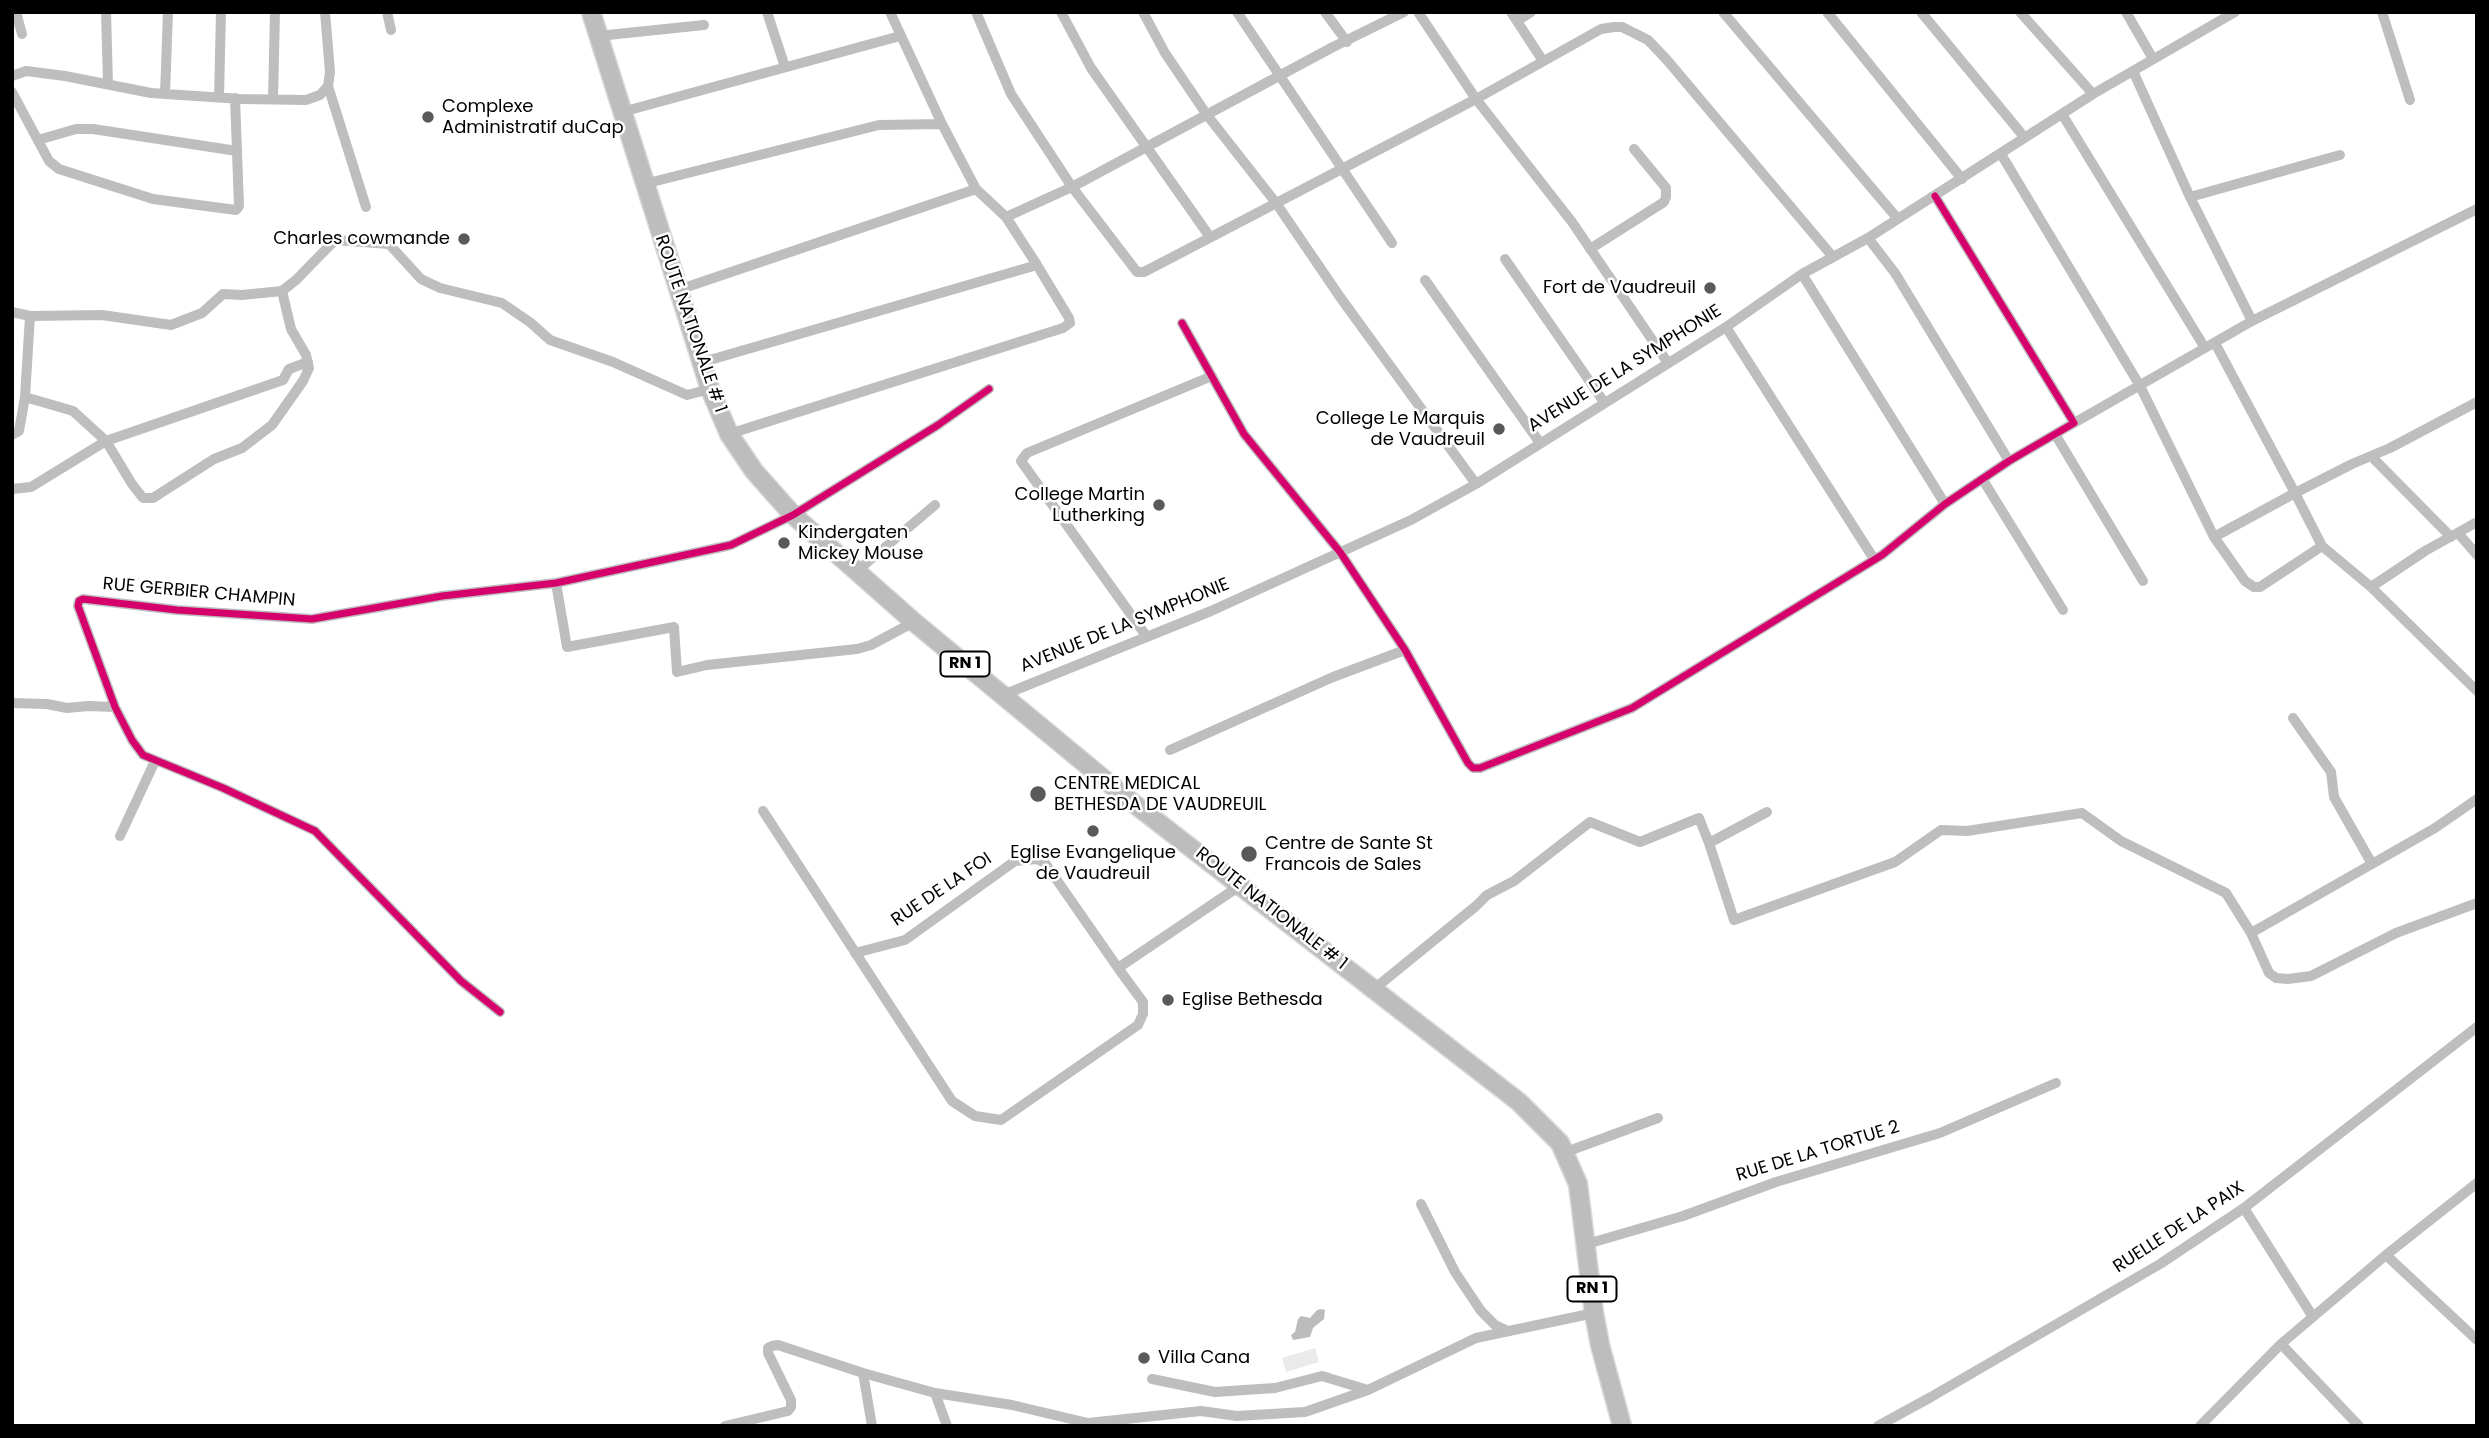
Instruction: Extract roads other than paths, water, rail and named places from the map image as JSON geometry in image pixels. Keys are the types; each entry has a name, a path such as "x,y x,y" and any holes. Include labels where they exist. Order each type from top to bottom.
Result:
{"main road":[{"name":"ROUTE NATIONALE # 1","path":"591,12 709,389 729,434 754,471 793,514 914,622 1088,767 1519,1102 1546,1128 1566,1152 1578,1184 1594,1313 1622,1426"}],"street":[{"path":"16,12 22,34"},
{"path":"106,12 108,84"},
{"path":"165,94 168,12"},
{"path":"219,97 221,12"},
{"path":"273,99 275,12"},
{"path":"325,12 330,72 328,86 366,207"},
{"path":"387,12 391,30"},
{"path":"767,12 785,67"},
{"path":"729,434 1068,326 1069,318 1006,217 976,189 942,124 891,12"},
{"path":"976,12 1011,94 1072,187 1138,272 1144,272 1476,100 1601,29 1614,27 1622,27 1648,40 1833,257"},
{"path":"1061,12 1091,68 1210,237"},
{"path":"1143,12 1165,53 1207,115 1276,202 1340,298 1476,484"},
{"path":"1237,12 1392,243"},
{"path":"1325,12 1346,42"},
{"path":"1006,217 1072,187 1278,76 1404,12"},
{"path":"1418,12 1476,100 1590,249 1668,363"},
{"path":"1531,12 1513,17 1543,61"},
{"path":"1723,12 1897,218"},
{"path":"1828,12 1962,179"},
{"path":"1921,12 2025,138"},
{"path":"2020,12 2093,94"},
{"path":"2126,12 2153,59"},
{"name":"AVENUE DE LA SYMPHONIE","path":"1003,695 1211,611 1411,520 1476,484 1726,327 1802,274 1868,238 2093,94 2235,12"},
{"path":"2382,12 2410,100"},
{"path":"598,36 704,25"},
{"path":"622,111 900,36"},
{"path":"12,76 26,71 165,94 235,98 306,100 320,95 328,86"},
{"path":"2133,71 2190,197 2252,321"},
{"path":"12,92 49,161 59,169 153,199 236,210 239,206 235,98"},
{"path":"2062,114 2210,345 2295,493 2322,546 2371,587 2477,691"},
{"path":"644,184 879,125 942,124"},
{"path":"38,140 76,128 237,151"},
{"path":"1590,249 1664,202 1666,188 1634,149"},
{"path":"2001,154 2140,386 2214,537 2245,581 2254,587 2260,587 2322,546"},
{"path":"2190,197 2340,155"},
{"path":"678,290 976,189"},
{"path":"1935,196 2074,423"},
{"path":"1182,323 1244,434 1340,552 1405,650 1468,763 1474,768 1480,768 1632,708 1874,559 1945,504 2009,461 2252,321 2477,209"},
{"path":"1868,238 1895,273 2009,461"},
{"path":"12,312 30,316 102,315 171,325 202,313 223,294 282,291 334,240 389,244 421,279 440,288 502,303 550,340 613,362 687,394 709,389"},
{"path":"1505,259 1604,402"},
{"path":"702,362 1037,265"},
{"path":"1802,274 1945,504"},
{"path":"1424,280 1540,443"},
{"path":"25,397 73,411 106,442 144,498 153,498 214,459 242,448 272,425 303,381 309,368 308,362 291,329 282,291"},
{"path":"12,435 19,430 25,397 30,316"},
{"path":"1726,327 1874,559"},
{"path":"12,489 31,487 106,442 283,380 289,369 308,362"},
{"path":"1147,637 1021,461 1027,453 1212,376"},
{"name":"RUE GERBIER CHAMPIN","path":"500,1012 461,981 315,831 223,788 143,755 115,707 78,606 79,601 83,599 177,610 312,619 442,596 556,583 731,545 793,514 938,425 989,389"},
{"path":"2214,537 2295,493 2477,402"},
{"path":"2055,434 2143,581"},
{"path":"2371,456 2477,555"},
{"path":"1983,480 2063,610"},
{"path":"858,571 935,505"},
{"path":"2371,587 2477,522"},
{"path":"556,583 567,647 674,627 677,672 706,665 857,649 872,645 914,622"},
{"path":"1170,750 1333,677 1405,650"},
{"path":"12,703 47,704 67,708 115,707"},
{"path":"2293,718 2331,772 2334,797 2372,864"},
{"path":"120,836 155,761"},
{"path":"2251,933 2435,828 2477,799"},
{"path":"763,811 952,1101 975,1116 1001,1120 1138,1025 1143,1014 1143,1002 1118,968 1241,885"},
{"path":"1709,843 1767,812"},
{"path":"1374,989 1487,895 1514,881 1591,821 1640,842 1699,818 1734,919 1895,862 1941,830 1967,831 2082,813 2121,841 2226,893 2251,933 2269,973 2277,978 2311,976 2396,933 2477,903"},
{"name":"RUE DE LA FOI","path":"855,953 905,940 1015,861 1037,859 1045,863 1118,968"},
{"name":"RUELLE DE LA PAIX","path":"1878,1426 1931,1398 2160,1264 2244,1208 2477,1027"},
{"name":"RUE DE LA TORTUE 2","path":"1587,1244 1683,1216 1776,1182 1940,1133 2056,1083"},
{"path":"1566,1152 1658,1118"},
{"path":"2200,1426 2281,1344 2386,1255 2477,1184"},
{"path":"1421,1204 1455,1272 1481,1311 1495,1325 1508,1331"},
{"path":"2244,1208 2313,1317"},
{"path":"2386,1255 2477,1340"},
{"path":"724,1426 788,1411 791,1408 791,1400 768,1353 768,1348 778,1345 935,1393 1012,1405 1088,1423 1201,1411 1237,1416 1305,1412 1368,1390 1476,1338 1594,1313"},
{"path":"2466,1329 2477,1321"},
{"path":"2281,1344 2359,1426"},
{"path":"863,1373 873,1426"},
{"path":"1153,1379 1215,1392 1275,1388 1322,1376 1368,1390"},
{"path":"935,1393 947,1426"}],"place":[{"name":"Complexe Administratif duCap","path":"428,117"},
{"name":"Charles cowmande","path":"464,239"},
{"name":"Fort de Vaudreuil","path":"1710,288"},
{"name":"College Le Marquis de Vaudreuil","path":"1499,429"},
{"name":"College Martin Lutherking","path":"1159,505"},
{"name":"Kindergaten Mickey Mouse","path":"784,543"},
{"name":"CENTRE MEDICAL BETHESDA DE VAUDREUIL","path":"1038,794"},
{"name":"Eglise Evangelique de Vaudreuil","path":"1093,831"},
{"name":"Centre de Sante St Francois de Sales","path":"1249,854"},
{"name":"Eglise Bethesda","path":"1168,1000"},
{"name":"Villa Cana","path":"1144,1358"}]}
